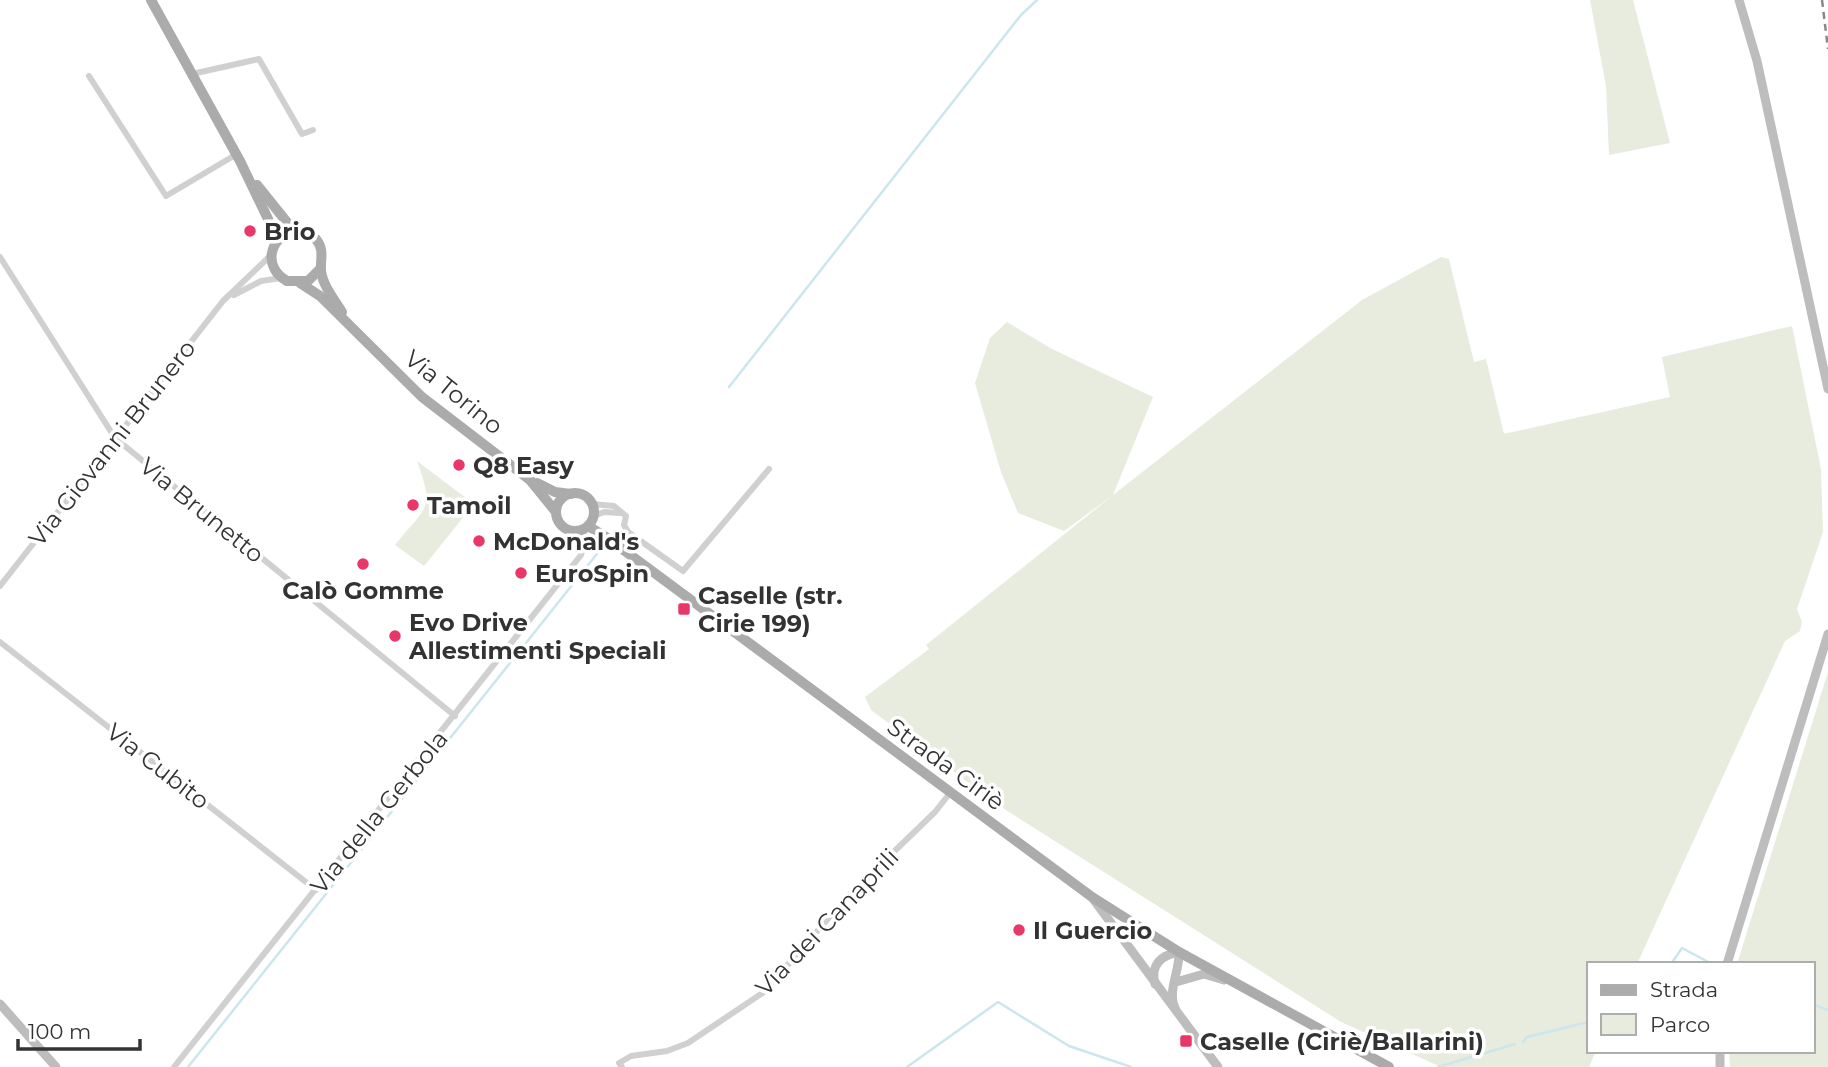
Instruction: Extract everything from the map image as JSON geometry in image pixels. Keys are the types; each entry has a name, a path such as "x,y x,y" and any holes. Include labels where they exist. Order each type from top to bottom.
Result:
{"main road":[{"path":"150,0 239,158 268,219 275,243 271,255 275,272 281,278 300,283 309,281 321,268 323,253 316,239 294,231 278,215 239,158"},
{"path":"1739,0 1757,61 1828,389"},
{"path":"275,243 294,231"},
{"name":"Via Torino","path":"321,268 326,288 355,331"},
{"name":"Via Torino","path":"300,283 320,296 422,397 530,480 555,492 570,494"},
{"name":"Via Torino","path":"530,480 556,512"},
{"path":"570,494 583,495 592,503 589,523 565,528 556,512 560,501 570,494"},
{"name":"Strada Ciriè","path":"589,523 1092,897 1156,987 1218,1067"},
{"path":"1728,962 1828,634"},
{"path":"1092,897 1179,952 1389,1067"},
{"path":"1179,952 1172,1004 1187,1027"},
{"path":"1156,987 1153,972 1156,964 1163,957 1179,952"},
{"path":"1176,982 1204,974 1232,982"},
{"path":"0,1003 57,1067"}],"street":[{"path":"192,74 260,59 302,134 313,130"},
{"path":"89,76 166,196 239,158"},
{"name":"Via Giovanni Brunero","path":"0,586 223,301 256,273 271,255"},
{"name":"Via Brunetto","path":"0,257 115,438 455,716"},
{"name":"Via Giovanni Brunero","path":"223,301 261,281 281,278"},
{"path":"592,503 614,506 622,513 628,532 683,571 769,470"},
{"path":"581,555 589,523 604,512 622,513"},
{"path":"565,528 578,539 581,555"},
{"name":"Via della Gerbola","path":"174,1067 581,555"},
{"name":"Via Cubito","path":"0,642 316,890"},
{"name":"Via dei Canaprili","path":"622,1067 619,1063 631,1056 667,1051 688,1043 764,992 847,897 936,812 950,793"}],"green space":[{"path":"1590,0 1633,0 1670,143 1609,155 1606,86"},
{"path":"1441,257 1449,259 1474,362 1486,359 1504,434 1670,397 1662,357 1792,326 1821,469 1823,532 1797,609 1802,622 1800,631 1785,641 1638,962 1587,962 1587,1053 1595,1053 1589,1067 1441,1067 1341,1022 998,805 871,710 865,697 929,649 926,645 1112,496 1064,531 1018,513 1001,472 975,383 990,338 1007,322 1052,349 1153,397 1113,495 1362,300"},
{"path":"417,461 474,504 424,566 395,545 425,507 426,490"},
{"path":"1828,672 1828,1067 1730,1067 1729,1053 1814,1053 1814,962 1738,962"}],"waterway":[{"path":"729,387 1021,15 1037,0"},
{"path":"188,1067 604,545"},
{"path":"1672,962 1682,948 1708,962"},
{"path":"907,1067 998,1002 1069,1046 1131,1067"},
{"path":"1814,1005 1828,1010"},
{"path":"1523,1042 1527,1037 1587,1022"},
{"path":"1438,1067 1515,1044"}],"railway":[{"path":"1822,0 1828,49"}],"place":[{"name":"Brio","path":"250,231"},
{"name":"Q8 Easy","path":"459,465"},
{"name":"Tamoil","path":"413,505"},
{"name":"McDonald's","path":"479,541"},
{"name":"Calò Gomme","path":"363,564"},
{"name":"EuroSpin","path":"521,573"},
{"name":"Caselle (str. Cirie 199)","path":"684,609"},
{"name":"Evo Drive Allestimenti Speciali","path":"395,636"},
{"name":"Il Guercio","path":"1019,930"},
{"name":"Caselle (Ciriè/Ballarini)","path":"1186,1041"}]}
